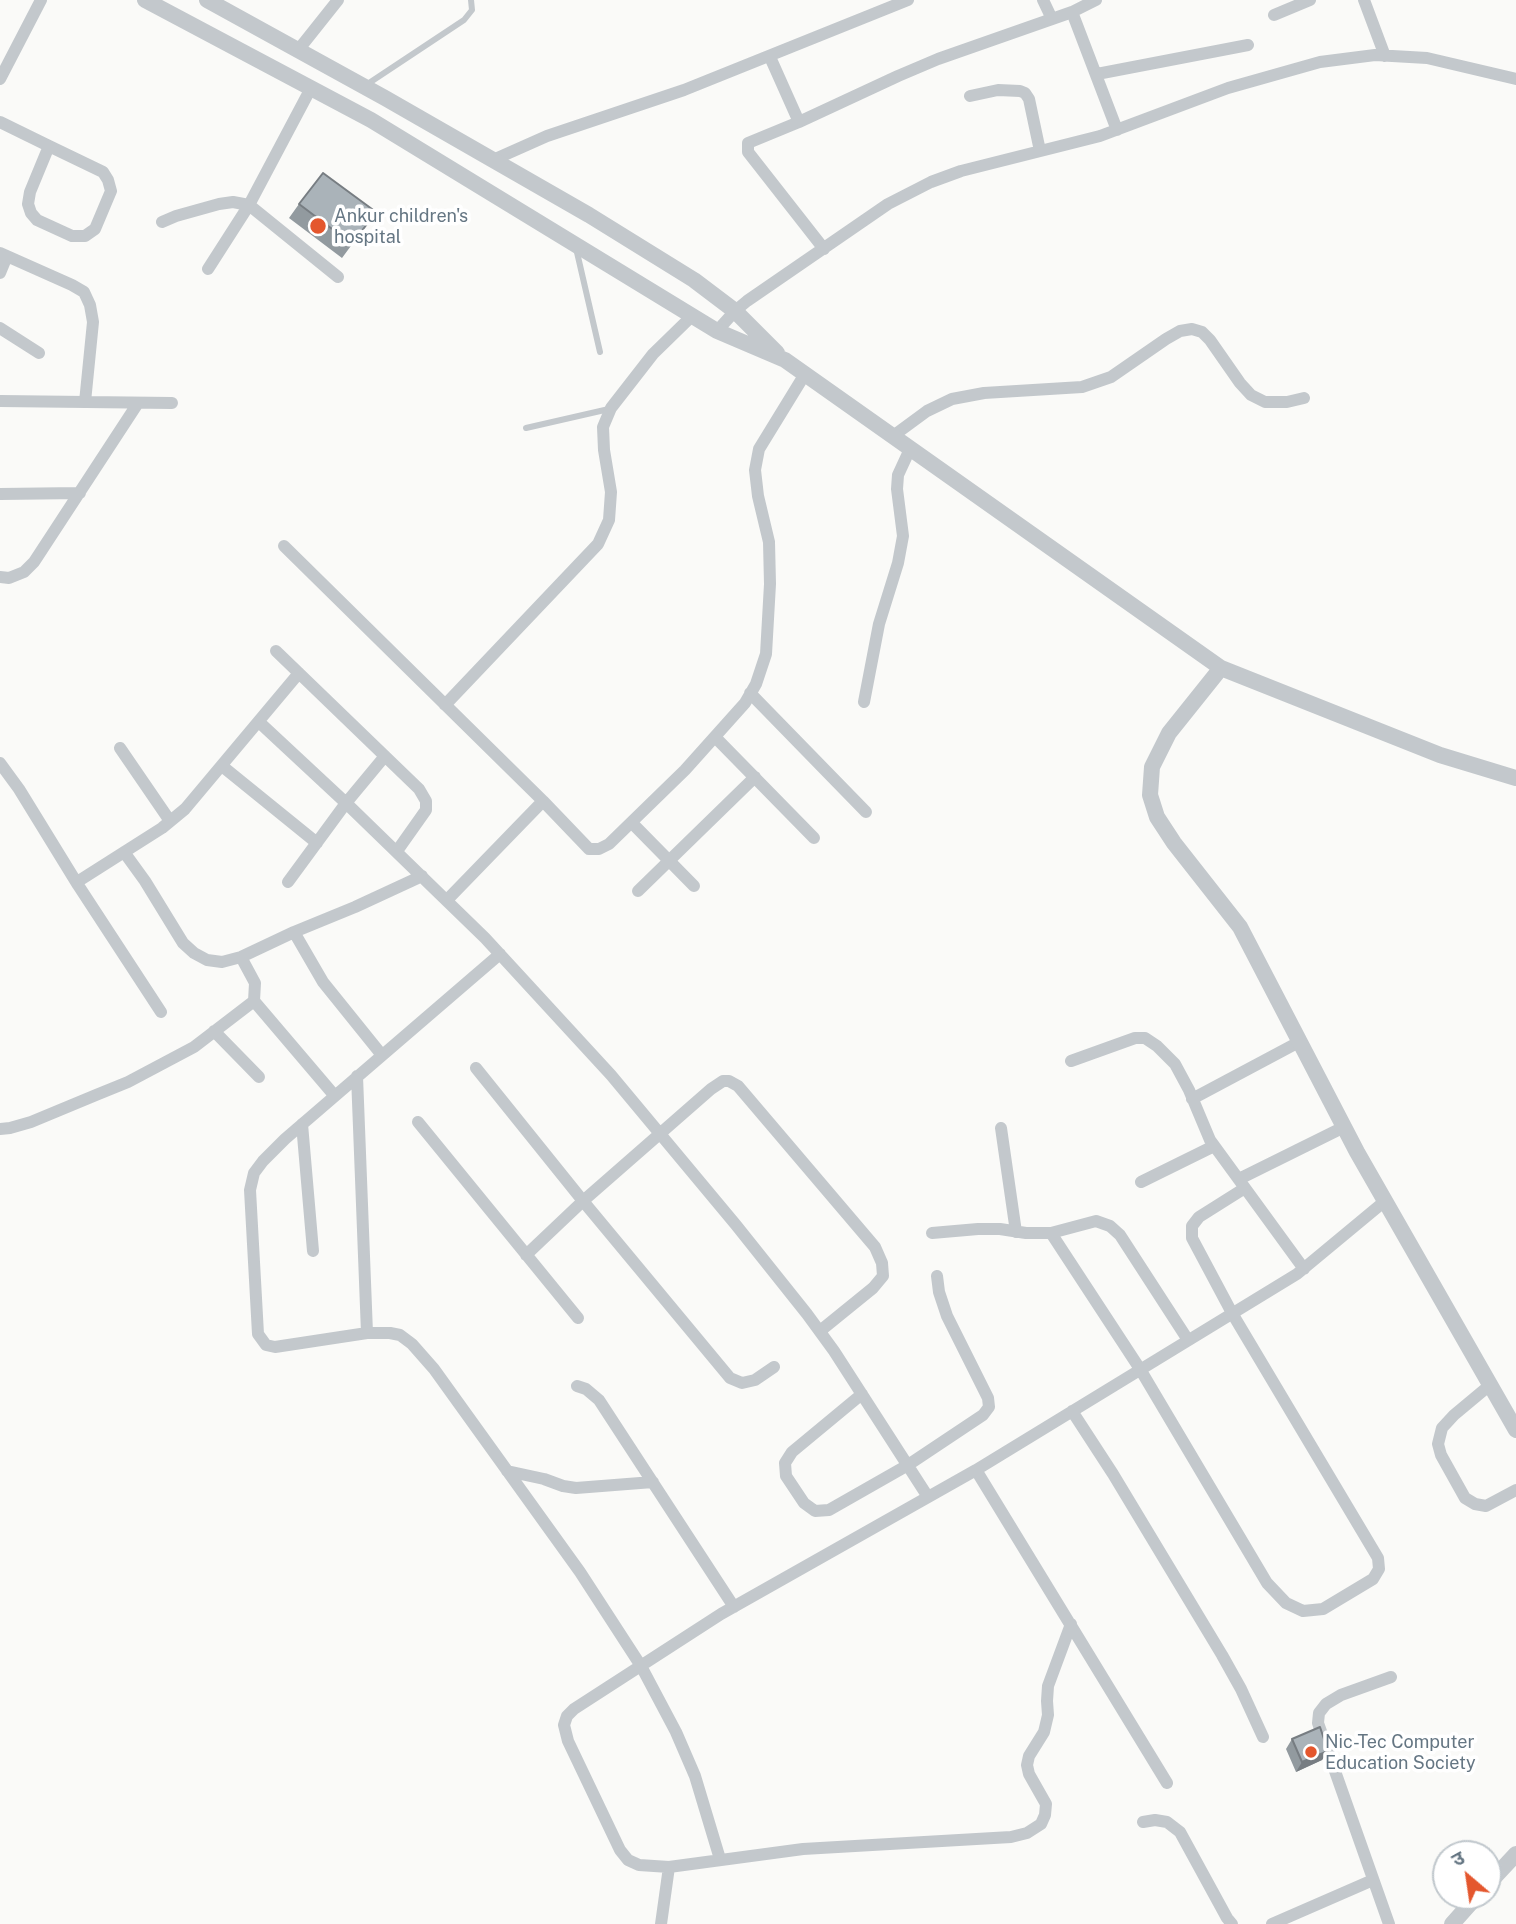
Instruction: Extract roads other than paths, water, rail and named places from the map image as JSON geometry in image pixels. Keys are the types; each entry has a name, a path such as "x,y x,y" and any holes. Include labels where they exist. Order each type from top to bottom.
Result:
{"street":[{"path":"0,79 41,0"},
{"path":"145,0 371,120 717,331 785,360 1220,668 1440,755 1516,778"},
{"path":"206,0 364,86 589,215 694,280 735,311 785,360"},
{"path":"299,50 338,0"},
{"path":"493,160 547,136 684,90 908,0"},
{"path":"1043,0 1052,19"},
{"path":"824,249 747,149 748,143 908,71 1072,12 1096,0"},
{"path":"1274,15 1310,0"},
{"path":"1364,0 1385,56"},
{"path":"1072,12 1117,130"},
{"path":"1097,74 1248,45"},
{"path":"717,331 735,311 888,204 931,182 961,172 1117,130 1228,88 1320,62 1376,55 1427,58 1516,79"},
{"path":"769,57 799,122"},
{"path":"208,270 249,205 311,88"},
{"path":"970,96 998,90 1025,93 1029,99 1040,151"},
{"path":"0,122 103,172 111,191 95,229 86,236 72,236 37,220 31,213 28,204 30,192 49,146"},
{"path":"162,222 219,204 233,202 249,205 338,277"},
{"path":"0,273 4,255 84,292 93,321 85,402"},
{"path":"445,705 598,544 609,520 611,492 603,427 611,408 653,354 692,315"},
{"path":"0,328 39,353"},
{"path":"893,436 927,411 951,399 984,393 1082,387 1111,377 1180,331 1202,332 1240,383 1251,394 1265,402 1287,402 1304,398"},
{"path":"284,546 589,849 599,849 609,844 632,823 685,770 745,703 756,684 766,654 770,584 769,542 755,470 759,449 806,374"},
{"path":"0,401 172,403"},
{"path":"0,577 9,578 24,572 34,562 138,402"},
{"path":"863,702 879,624 898,563 903,536 897,489 898,475 910,449"},
{"path":"0,494 80,493"},
{"path":"276,651 419,789 426,801 426,810 397,851"},
{"path":"1220,668 1169,733 1152,767 1150,796 1157,817 1240,927 1344,1127 1516,1430"},
{"path":"77,882 186,810 299,673"},
{"path":"750,693 866,812"},
{"path":"259,722 447,900 611,1075 820,1331 928,1497"},
{"path":"715,737 814,838"},
{"path":"120,748 170,821"},
{"path":"288,882 346,803 385,756"},
{"path":"0,763 162,1012"},
{"path":"222,766 317,843"},
{"path":"638,891 755,777"},
{"path":"447,900 543,801"},
{"path":"632,823 694,886"},
{"path":"124,852 183,943 206,960 222,962 242,957 422,876"},
{"path":"294,932 323,982 382,1054"},
{"path":"499,954 334,1095 263,1161 254,1173 250,1190 258,1334 265,1345 275,1347 367,1333 400,1335 412,1344 580,1572 641,1666 676,1732 695,1776 720,1859"},
{"path":"242,957 255,983 254,1001 334,1095"},
{"path":"0,1129 31,1122 128,1082 194,1047 254,1001"},
{"path":"214,1031 259,1077"},
{"path":"1070,1061 1135,1038 1145,1038 1157,1046 1175,1064 1210,1140 1304,1269"},
{"path":"1192,1099 1299,1042"},
{"path":"476,1068 730,1378 743,1383 755,1380 774,1367"},
{"path":"357,1076 367,1333"},
{"path":"526,1255 583,1201 711,1090 723,1081 729,1081 738,1086 875,1247 882,1263 883,1276 873,1288 820,1331"},
{"path":"418,1122 578,1318"},
{"path":"302,1124 313,1251"},
{"path":"1051,1233 1140,1369 1267,1583 1286,1603 1303,1611 1323,1609 1373,1579 1379,1569 1378,1558 1232,1313 1192,1238 1192,1226 1199,1217 1242,1184 1344,1127"},
{"path":"1001,1128 1016,1232"},
{"path":"1141,1182 1214,1146"},
{"path":"1071,1624 1048,1686 1048,1715 1044,1732 1029,1756 1027,1765 1046,1804 1045,1815 1041,1824 1034,1829 1011,1838 803,1849 669,1867 639,1865 628,1860 620,1850 568,1741 564,1725 567,1716 574,1709 734,1607 976,1470 1304,1269 1385,1201"},
{"path":"932,1233 978,1229 1051,1233 1096,1222 1110,1226 1120,1235 1188,1339"},
{"path":"862,1394 792,1452 785,1463 786,1476 804,1503 815,1511 829,1510 908,1465 984,1415 989,1408 988,1398 947,1316 937,1276"},
{"path":"1490,1385 1442,1428 1438,1444 1441,1455 1465,1498 1475,1504 1486,1506 1516,1490"},
{"path":"577,1386 586,1389 599,1400 734,1607"},
{"path":"1072,1411 1222,1655 1263,1737"},
{"path":"976,1470 1167,1783"},
{"path":"507,1471 576,1489 653,1482"},
{"path":"1388,1924 1318,1723 1319,1713 1326,1704 1341,1695 1391,1677"},
{"path":"1143,1822 1167,1822 1180,1832 1232,1924"},
{"path":"1502,1869 1516,1854"},
{"path":"661,1924 669,1867"},
{"path":"1272,1924 1373,1880"},
{"path":"1452,1924 1464,1910"}],"lane":[{"path":"364,86 464,20 472,10 471,0"},
{"path":"575,243 600,352"},
{"path":"526,428 611,408"}],"place":[{"name":"Ankur children's hospital","path":"318,226"},
{"name":"Nic-Tec Computer Education Society","path":"1311,1752"}]}
